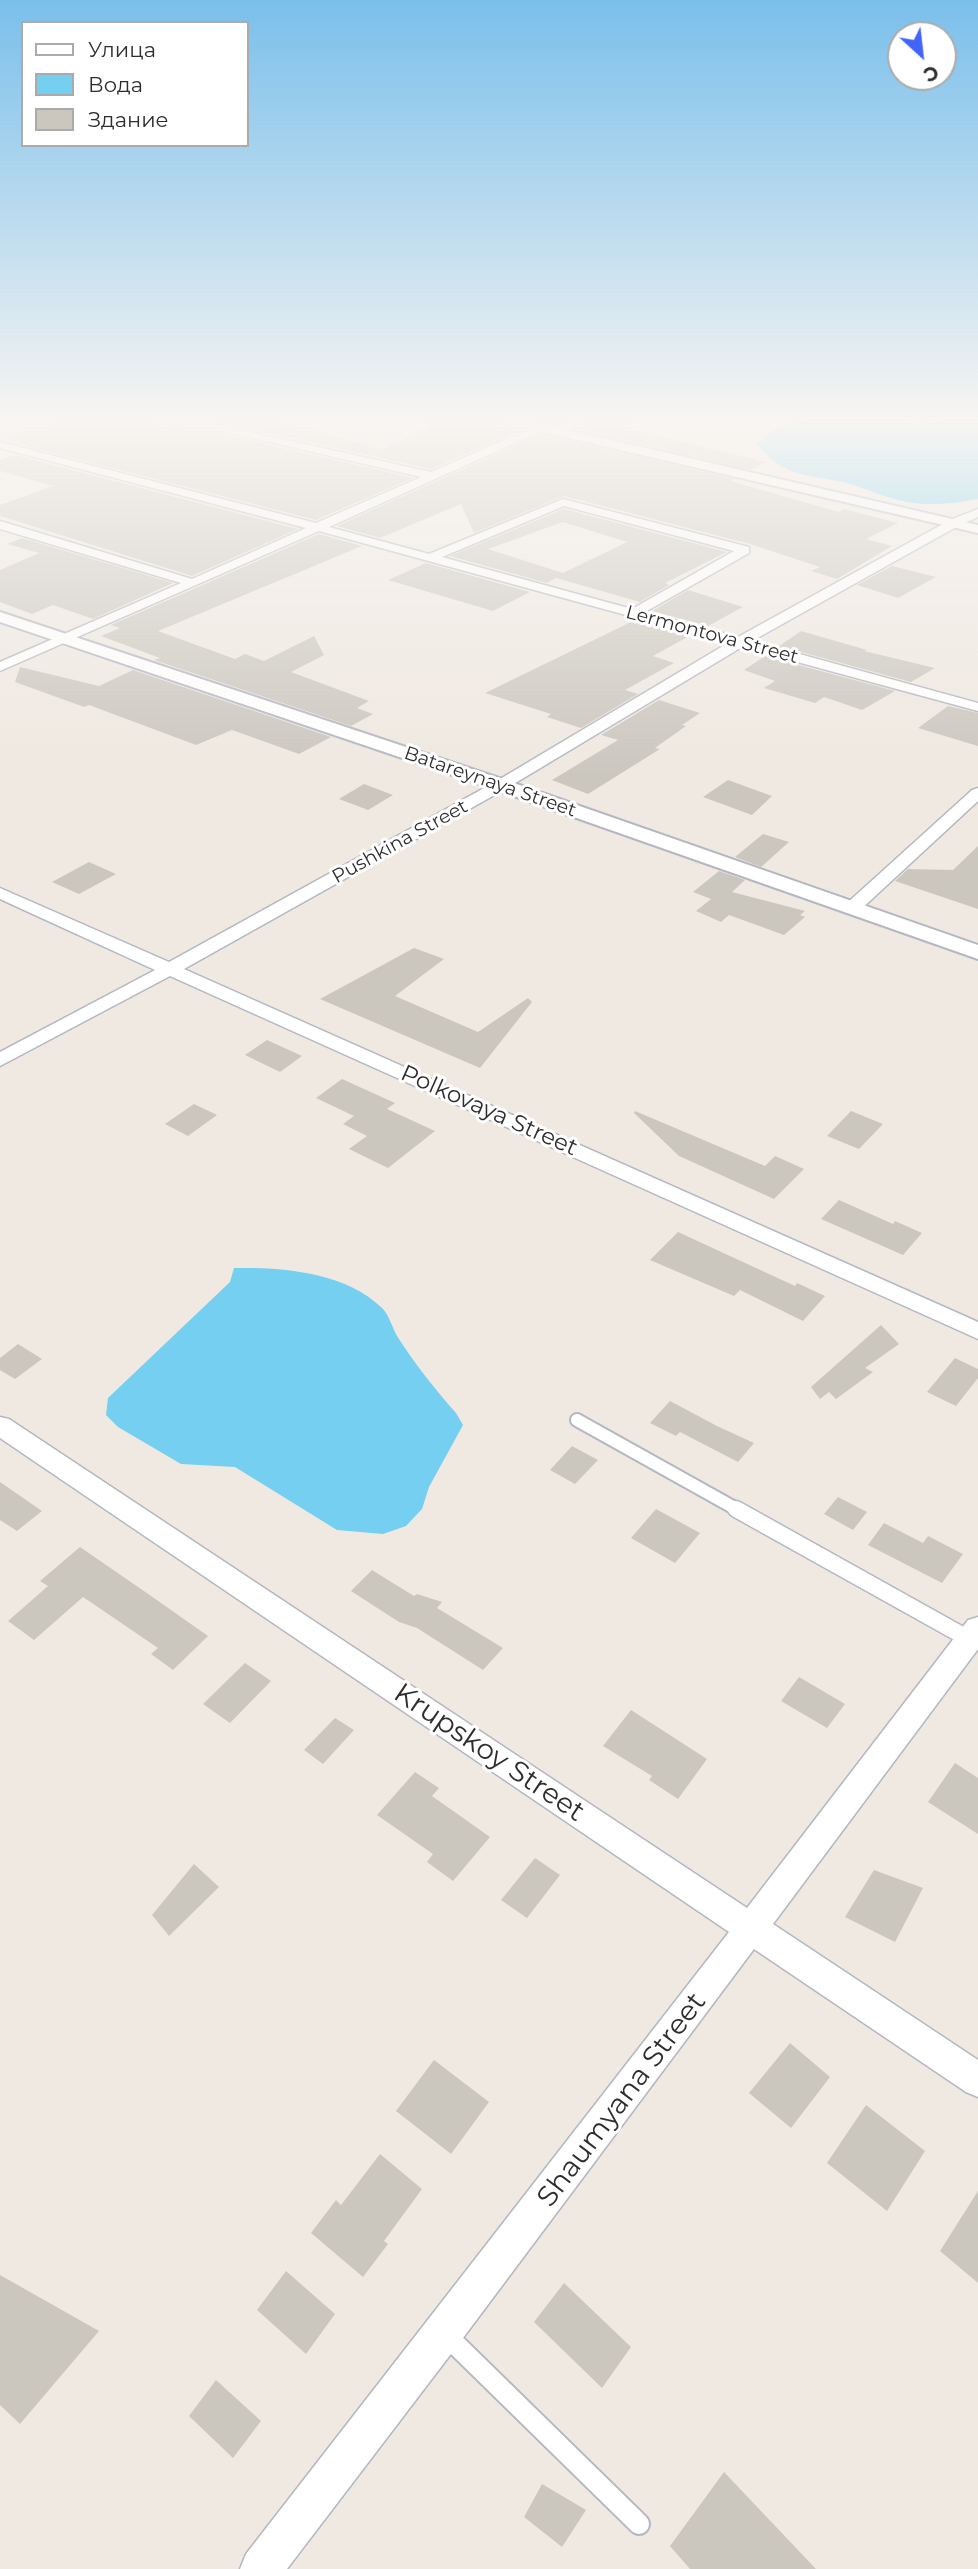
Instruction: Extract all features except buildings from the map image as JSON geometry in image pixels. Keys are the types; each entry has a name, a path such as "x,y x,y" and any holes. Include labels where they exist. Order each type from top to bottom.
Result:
{"street":[{"path":"36,536 193,583"},
{"path":"0,667 297,536"},
{"name":"Lermontova Street","path":"349,536 978,707"},
{"path":"429,558 482,536"},
{"path":"634,614 745,550 691,536"},
{"name":"Pushkina Street","path":"0,1060 172,968 501,785 740,642 931,536"},
{"name":"Batareynaya Street","path":"0,617 501,785 978,952"},
{"path":"852,908 978,793"},
{"name":"Polkovaya Street","path":"0,893 978,1331"},
{"name":"Krupskoy Street","path":"0,1426 978,2080"},
{"name":"Shaumyana Street","path":"261,2569 444,2333 974,1633"}],"lane":[{"path":"577,1420 974,1633"},
{"path":"444,2333 639,2524"}],"water":[{"path":"234,1268 312,1274 350,1286 367,1296 382,1308 410,1356 456,1413 463,1425 429,1487 422,1509 406,1526 383,1534 337,1530 235,1467 181,1464 118,1427 106,1415 108,1398 230,1282"}]}
